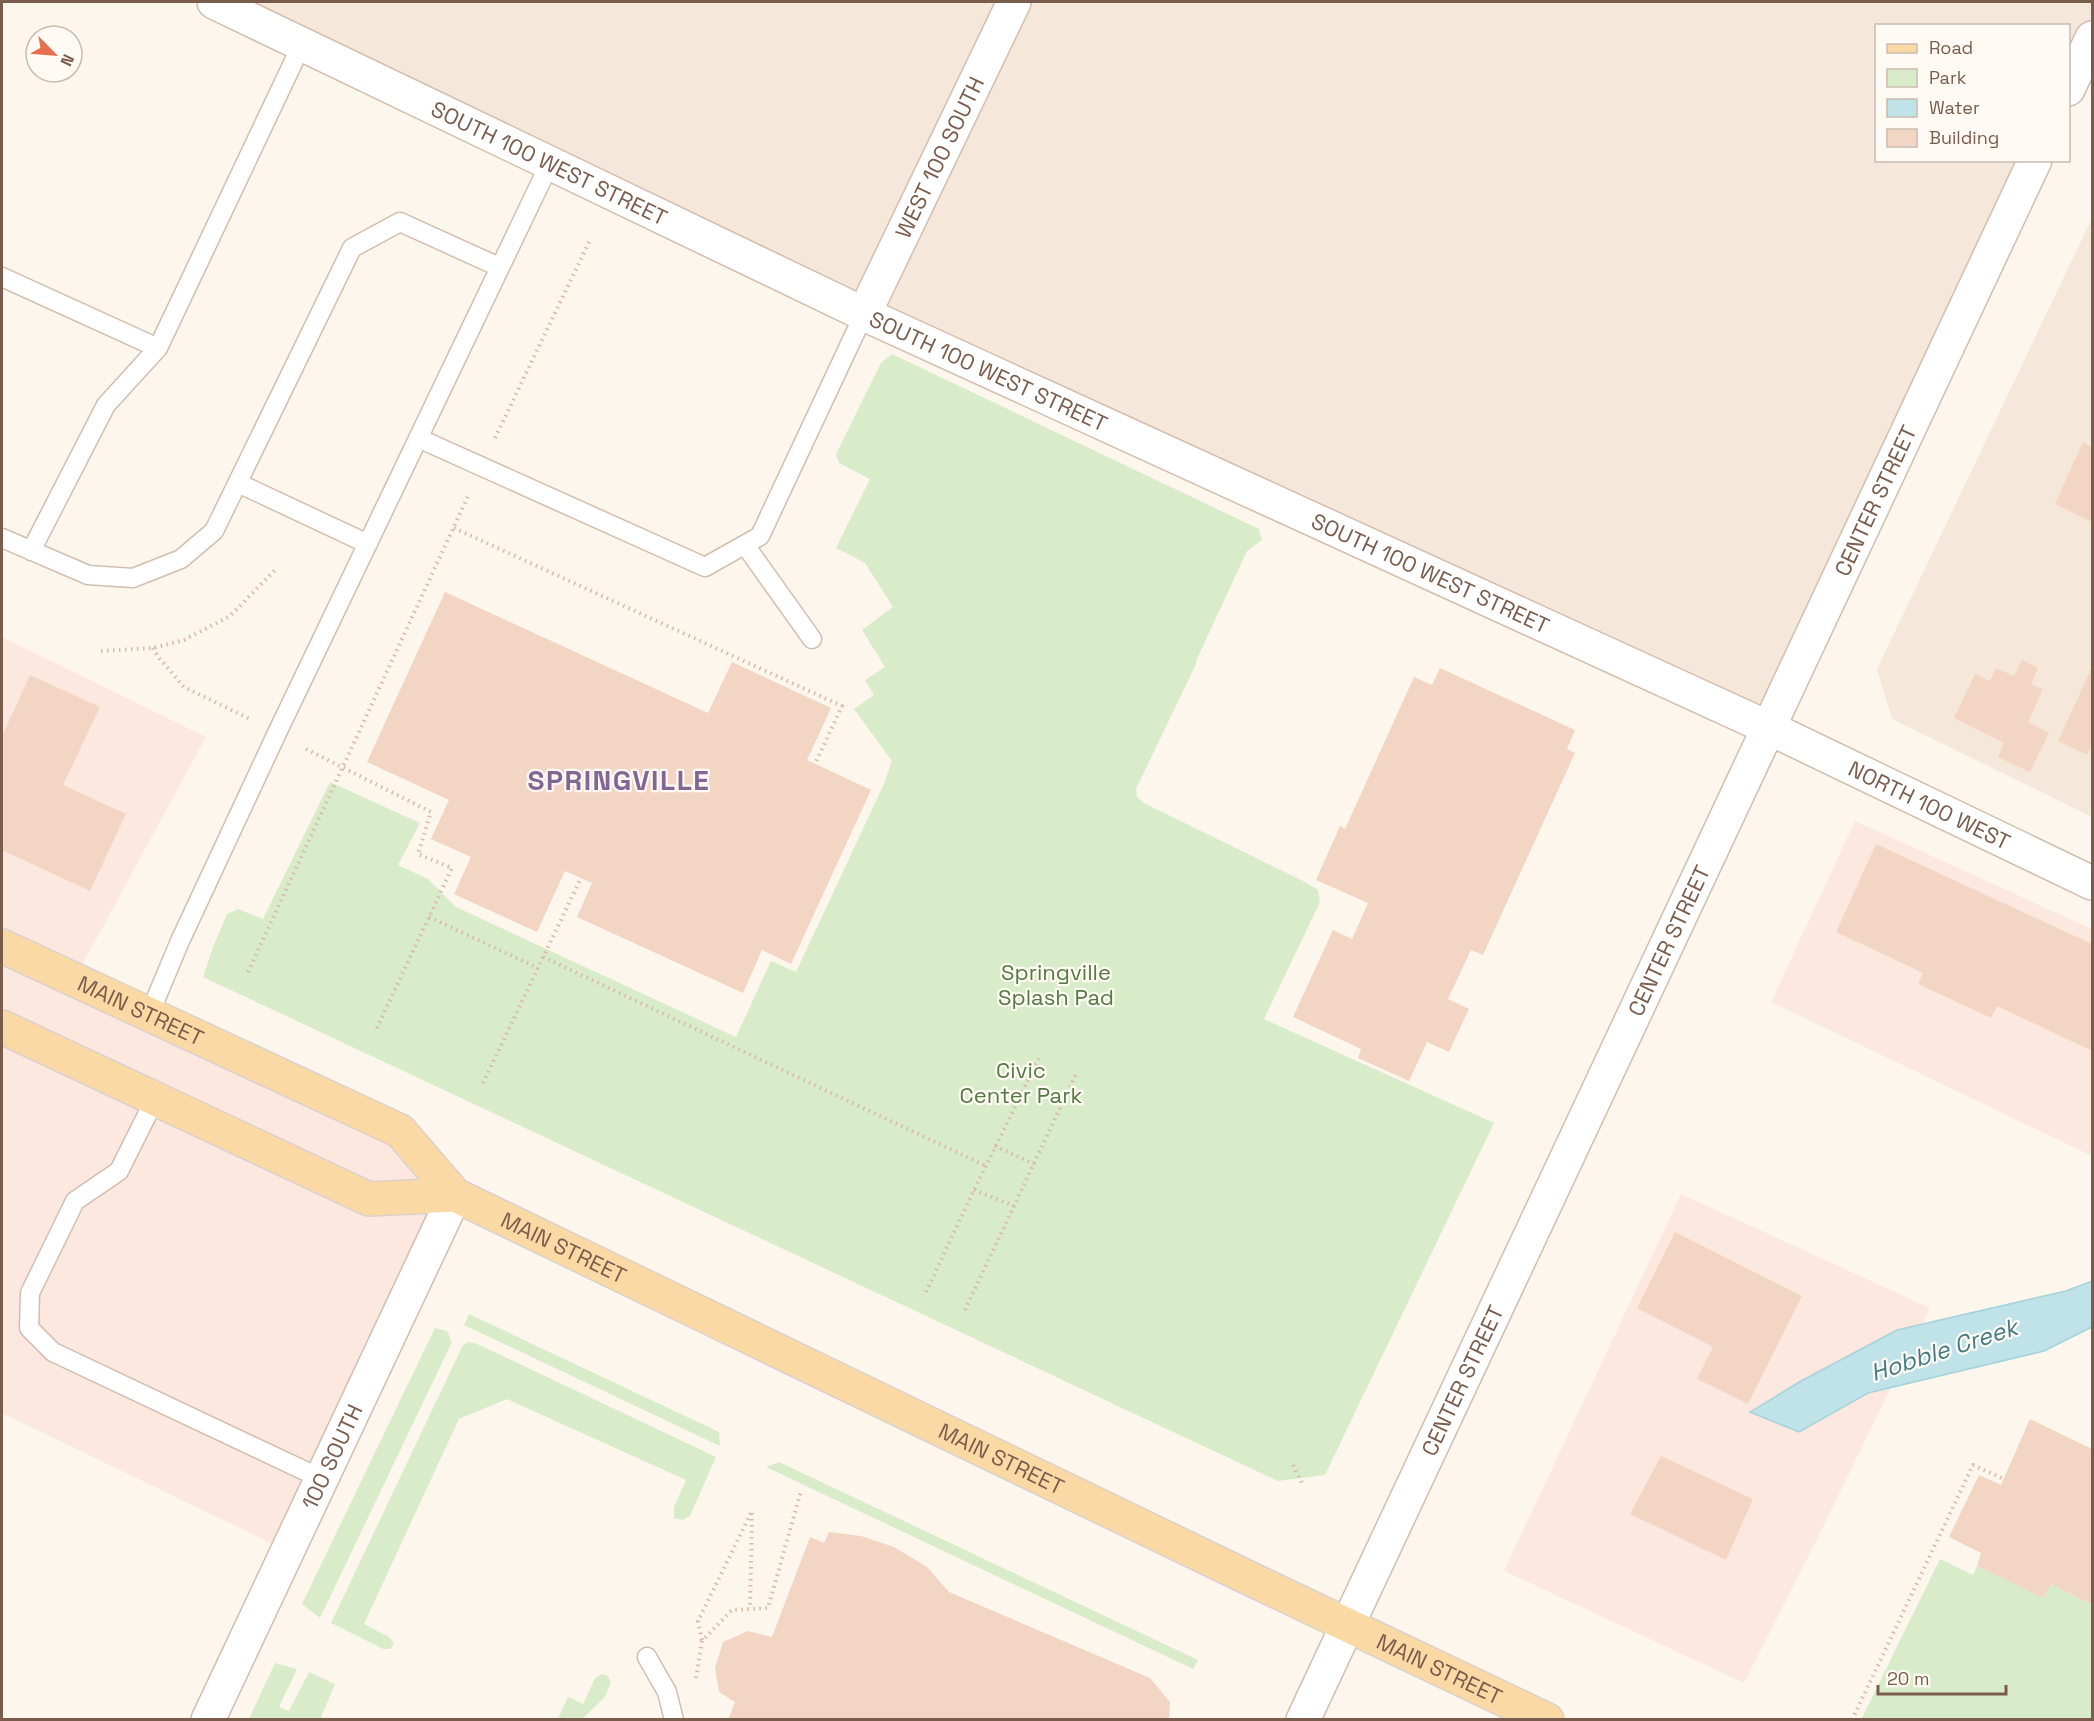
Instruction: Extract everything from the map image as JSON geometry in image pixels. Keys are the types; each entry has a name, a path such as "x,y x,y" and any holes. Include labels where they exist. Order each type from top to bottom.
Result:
{"main road":[{"name":"MAIN STREET","path":"2,946 400,1131 455,1195 1347,1626 1547,1719"},
{"name":"MAIN STREET","path":"2,1027 369,1199 455,1195"}],"street":[{"name":"SOUTH 100 WEST STREET","path":"214,2 864,314 1769,728"},
{"name":"WEST 100 SOUTH","path":"864,314 1014,2"},
{"path":"2070,85 2092,38"},
{"name":"CENTER STREET","path":"1303,1719 2034,162"},
{"name":"NORTH 100 WEST","path":"1769,728 2092,883"},
{"name":"100 SOUTH","path":"208,1719 455,1195"}],"lane":[{"path":"31,551 106,405 158,348 302,44"},
{"path":"148,1015 234,827 550,163"},
{"path":"2,537 88,575 133,578 181,559 214,531 352,248 400,222 499,267"},
{"path":"2,277 158,348"},
{"path":"418,438 705,567 760,536 864,314"},
{"path":"238,483 368,544"},
{"path":"745,545 812,639"},
{"path":"155,1099 119,1171 75,1201 30,1293 29,1328 52,1352 322,1479"},
{"path":"647,1657 667,1692 674,1719"}],"path":[{"path":"248,972 481,467 590,240"},
{"path":"454,528 842,706 815,764"},
{"path":"101,651 153,648 184,640 230,616 275,570"},
{"path":"153,648 184,687 259,723"},
{"path":"306,749 431,812 418,854 452,868 375,1032"},
{"path":"483,1083 581,878"},
{"path":"429,917 538,968"},
{"path":"543,957 986,1166"},
{"path":"926,1292 1040,1056"},
{"path":"965,1311 1077,1072"},
{"path":"995,1146 1034,1164"},
{"path":"974,1190 1014,1206"},
{"path":"1293,1465 1302,1483"},
{"path":"1852,1719 1973,1465 2004,1479"},
{"path":"702,1641 732,1610 768,1608 801,1491"},
{"path":"697,1686 696,1676 702,1641 698,1621 752,1510 750,1609"}],"shaded area":[{"path":"213,2 2092,2 2092,38 2070,87 2070,24 1875,24 1875,162 2035,162 1769,728"},
{"path":"2092,218 2092,817 1892,719 1877,669"},
{"path":"2,637 206,737 74,980 400,1131 455,1195 287,1551 2,1413"},
{"path":"1855,821 2092,929 2092,1156 1771,1002"},
{"path":"1681,1194 1930,1308 1744,1683 1504,1571"}],"green space":[{"name":"Civic Center Park","path":"892,354 1259,529 1262,540 1247,551 1136,789 1137,797 1144,803 1318,890 1320,902 1264,1019 1494,1123 1325,1475 1278,1481 203,977 227,914 238,909 263,919 330,782 420,823 398,865 428,879 456,907 736,1037 771,961 796,972 883,786 892,761 854,709 874,695 865,680 885,667 862,630 893,607 865,563 836,548 870,479 839,463 836,454 881,363"},
{"path":"469,1314 719,1432 720,1446 464,1325"},
{"path":"435,1328 447,1331 452,1342 320,1618 302,1604"},
{"path":"469,1342 716,1457 690,1516 683,1520 674,1518 674,1507 686,1480 507,1399 459,1419 364,1624 389,1637 394,1643 390,1649 383,1649 331,1623 463,1345"},
{"path":"779,1462 1198,1660 1193,1669 766,1467"},
{"path":"1940,1559 1973,1575 1977,1566 2043,1597 2051,1584 2092,1605 2092,1719 1861,1720"},
{"path":"275,1663 297,1669 279,1707 289,1711 309,1672 335,1684 321,1717 326,1719 249,1719"},
{"path":"602,1674 608,1676 611,1682 605,1697 582,1719 558,1719 568,1697 583,1704 595,1678"}],"water":[{"name":"Hobble Creek","path":"2092,1281 2092,1327 2044,1351 1868,1393 1799,1432 1750,1412 1801,1381 1897,1330 2066,1291"}],"building":[{"path":"2083,442 2092,447 2092,522 2055,504"},
{"path":"445,592 708,713 732,662 831,708 807,760 871,790 791,964 762,950 743,993 577,917 592,883 565,871 537,932 454,894 471,857 431,839 449,800 367,762"},
{"path":"2022,660 2038,668 2031,684 2043,689 2028,722 2049,733 2030,772 1998,757 2004,743 1954,718 1975,674 1990,681 1996,668 2014,676"},
{"path":"2092,667 2092,749 2090,748 2087,755 2058,741"},
{"path":"1440,668 1575,730 1567,749 1575,753 1483,955 1471,950 1448,999 1469,1009 1449,1052 1427,1042 1409,1081 1358,1058 1361,1049 1293,1017 1333,930 1352,939 1368,903 1316,880 1340,826 1345,829 1414,677 1432,685"},
{"path":"30,675 100,707 63,785 126,814 90,891 2,850 2,736"},
{"path":"1876,844 2092,944 2092,1051 1997,1006 1991,1018 1918,984 1923,973 1836,932"},
{"path":"1675,1232 1802,1296 1748,1404 1697,1379 1713,1347 1637,1308"},
{"path":"2030,1419 2092,1449 2092,1605 2051,1584 2043,1598 1977,1566 1981,1553 1949,1537 1979,1475 2001,1485"},
{"path":"1661,1456 1753,1499 1726,1560 1630,1514"},
{"path":"829,1532 861,1536 894,1547 927,1567 949,1592 1150,1678 1170,1702 1169,1720 728,1720 735,1702 719,1692 715,1668 723,1642 748,1631 772,1637 810,1537 824,1543"}],"district":[{"name":"SPRINGVILLE","path":"619,780"}],"park label":[{"name":"Springville Splash Pad","path":"1056,984"}]}
